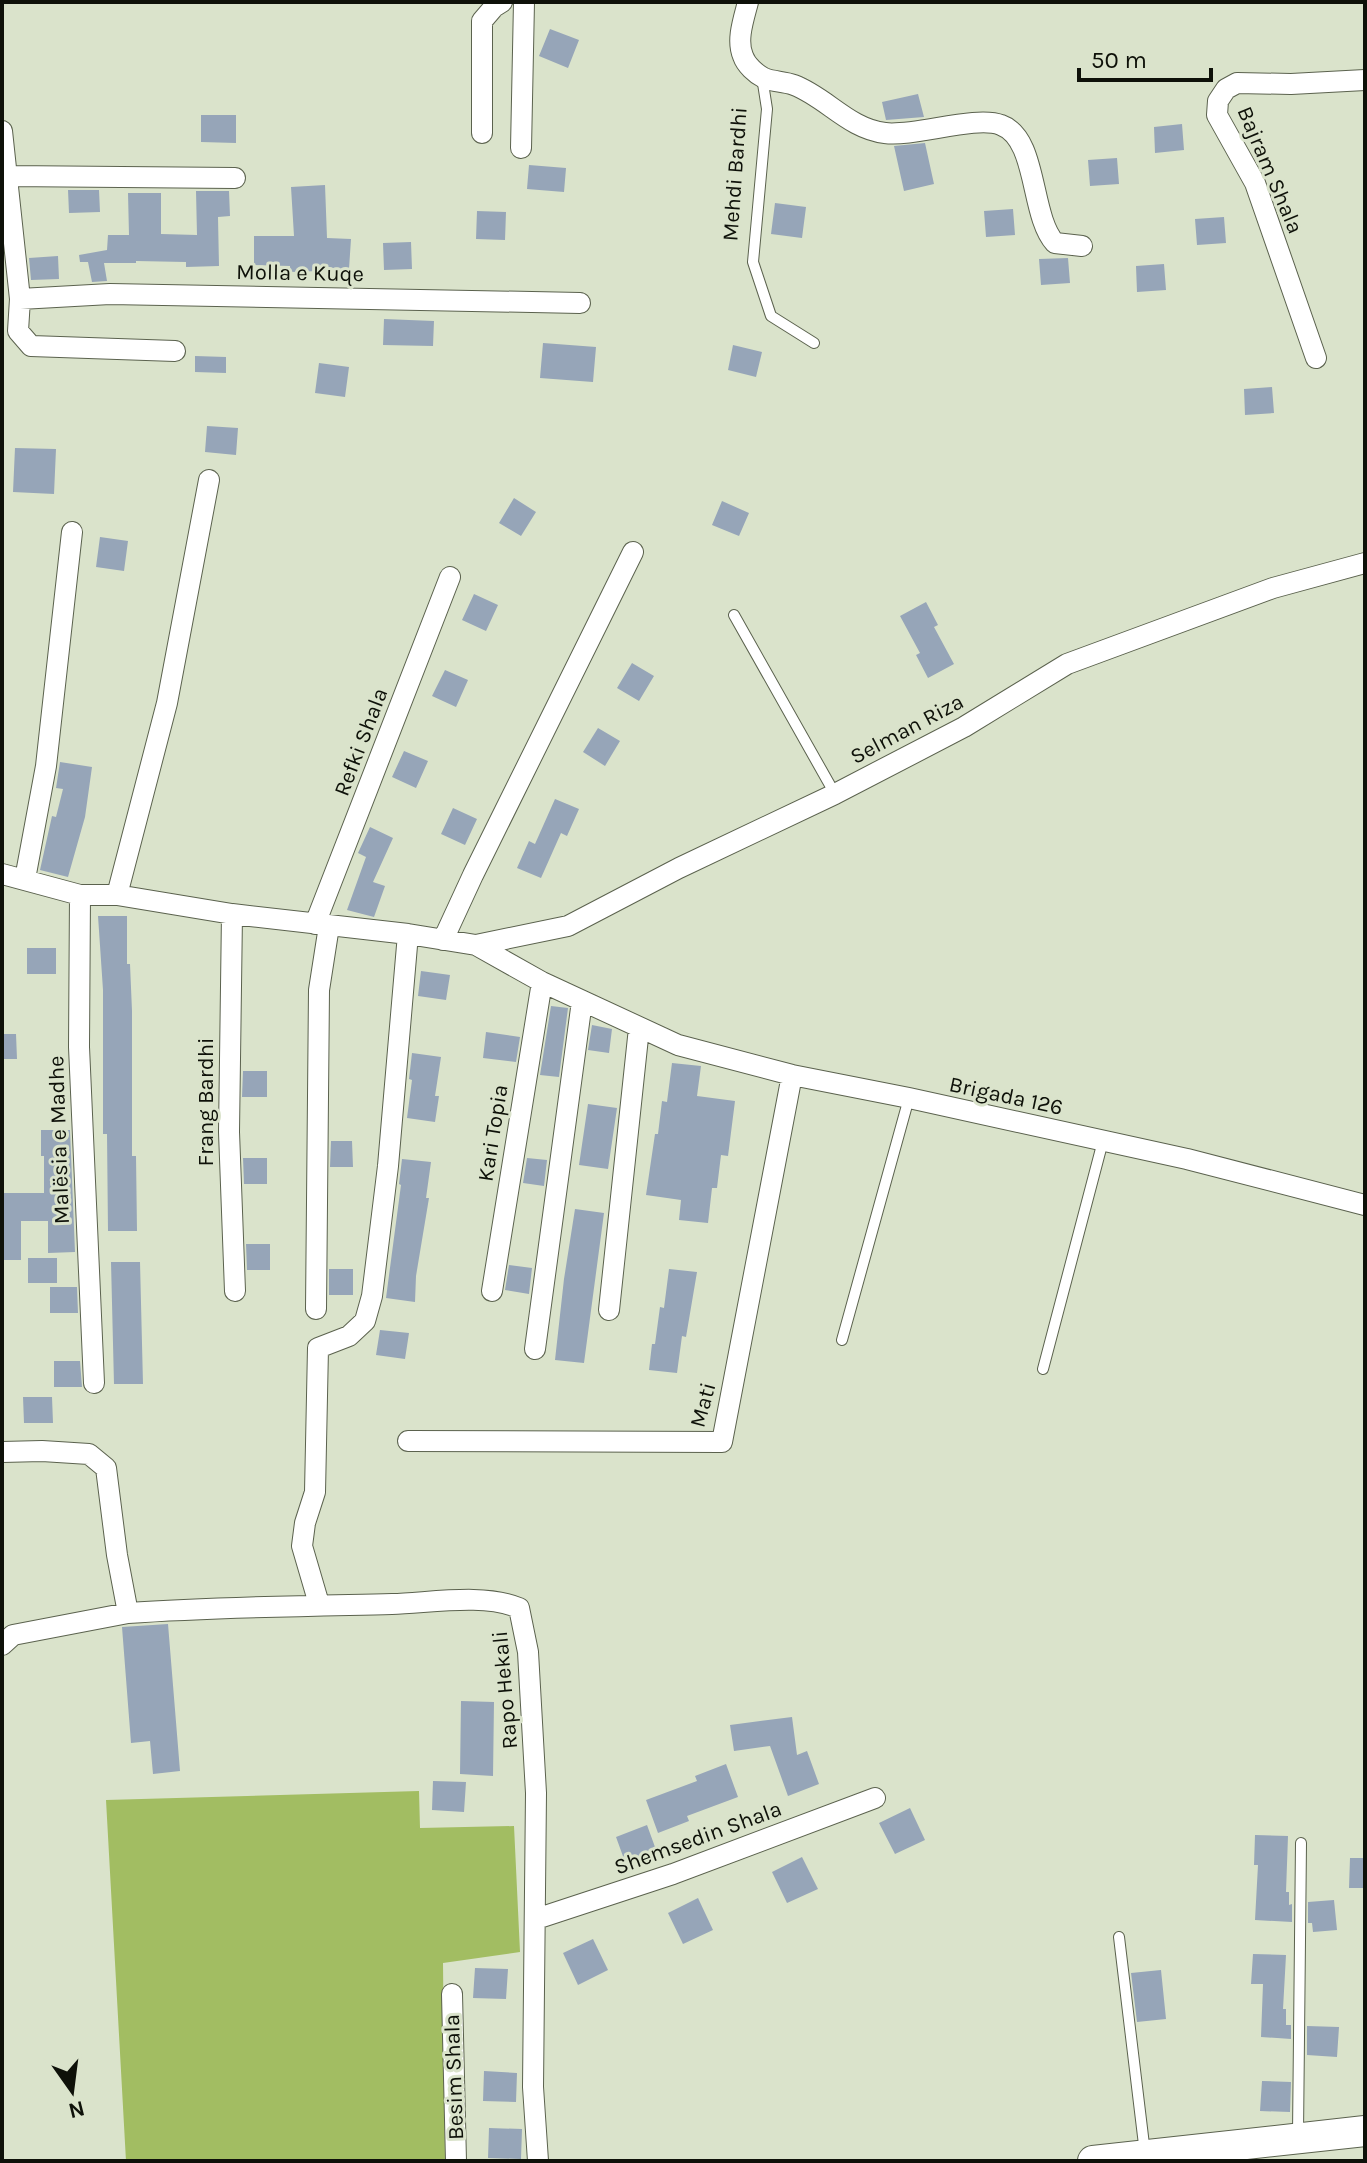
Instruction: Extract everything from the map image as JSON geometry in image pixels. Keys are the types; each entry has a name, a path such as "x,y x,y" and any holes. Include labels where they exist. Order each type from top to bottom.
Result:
{"street":[{"path":"482,133 482,21 502,2"},
{"path":"521,148 522,2"},
{"name":"Mehdi Bardhi","path":"748,2 741,32 742,55 762,77 794,85 862,127 886,133 1000,124 1011,131 1025,150 1045,232 1055,243 1082,246"},
{"name":"Bajram Shala","path":"1316,358 1255,183 1217,115 1218,101 1226,89 1237,83 1365,80"},
{"path":"2,131 20,299 18,331 31,346 175,351"},
{"path":"8,176 235,178"},
{"name":"Molla e Kuqe","path":"20,299 110,294 580,303"},
{"path":"117,895 167,703 209,480"},
{"path":"25,879 46,766 72,532"},
{"path":"443,940 633,552"},
{"name":"Selman Riza","path":"476,945 568,926 964,727 1067,664 1273,588 1365,563"},
{"name":"Refki Shala","path":"316,1309 322,925 450,577"},
{"path":"2,874 80,895 117,895 232,914 476,945"},
{"name":"Malësia e Madhe","path":"80,895 79,1047 94,1383"},
{"name":"Frang Bardhi","path":"232,914 229,1132 235,1291"},
{"path":"319,1604 302,1546 305,1523 315,1492 318,1348 335,1343 365,1321 372,1296 388,1166 408,934"},
{"name":"Brigada 126","path":"476,945 542,982 678,1045 792,1075 1187,1159 1365,1205"},
{"name":"Kari Topia","path":"492,1291 542,982"},
{"path":"535,1349 582,1001"},
{"path":"609,1310 639,1028"},
{"name":"Mati","path":"408,1441 722,1442 792,1075"},
{"path":"2,1452 89,1454 106,1468 128,1613"},
{"name":"Rapo Hekali","path":"8,1640 128,1613 319,1604 505,1602 519,1608 528,1652 534,1738 536,1919 532,1984 533,2087 538,2161"},
{"name":"Shemsedin Shala","path":"536,1919 673,1874 875,1798"},
{"name":"Besim Shala","path":"452,1994 456,2161"},
{"path":"1093,2161 1218,2154 1365,2131"}],"lane":[{"name":"Mehdi Bardhi","path":"762,77 767,109 753,262 771,316 814,343"},
{"path":"734,615 835,794"},
{"path":"842,1340 909,1098"},
{"path":"1043,1369 1103,1141"},
{"path":"1298,2140 1301,1843"},
{"path":"1119,1937 1135,2158"}],"green space":[{"path":"419,1791 420,1828 514,1826 520,1952 443,1963 445,2161 126,2161 106,1800"}],"building":[{"path":"550,29 579,40 568,68 539,56"},
{"path":"918,94 924,117 886,120 882,102"},
{"path":"201,115 236,115 236,143 201,142"},
{"path":"1182,124 1184,150 1155,153 1154,127"},
{"path":"925,143 934,184 904,191 894,146"},
{"path":"1117,158 1119,184 1090,186 1088,160"},
{"path":"529,165 566,168 564,192 527,189"},
{"path":"325,185 327,238 351,239 349,269 319,267 319,271 290,272 290,266 254,265 254,236 294,236 291,187"},
{"path":"68,190 99,190 100,212 69,213"},
{"path":"196,191 229,191 230,216 218,217 219,266 186,267 186,262 104,263 107,281 92,282 88,262 80,262 79,255 107,250 108,235 129,235 128,193 161,193 161,234 197,235"},
{"path":"775,203 806,207 802,238 771,234"},
{"path":"1013,209 1015,235 986,237 984,211"},
{"path":"477,211 506,212 505,240 476,239"},
{"path":"1224,217 1226,243 1197,245 1195,219"},
{"path":"411,242 412,269 384,270 383,243"},
{"path":"58,256 59,279 31,280 29,258"},
{"path":"1068,258 1070,283 1041,285 1039,259"},
{"path":"1164,264 1166,290 1137,292 1136,266"},
{"path":"384,319 434,321 433,346 383,345"},
{"path":"543,343 596,347 593,382 540,378"},
{"path":"733,345 762,352 756,377 728,370"},
{"path":"195,356 226,357 226,373 195,372"},
{"path":"319,363 349,367 345,397 315,393"},
{"path":"1272,387 1274,413 1245,415 1244,389"},
{"path":"207,426 238,428 236,455 205,452"},
{"path":"15,448 56,449 54,494 13,492"},
{"path":"514,498 536,512 521,536 499,523"},
{"path":"722,501 749,513 739,536 712,525"},
{"path":"100,537 128,541 124,571 96,567"},
{"path":"474,594 498,605 486,631 462,620"},
{"path":"926,602 938,625 934,627 954,664 928,678 916,655 920,653 900,616"},
{"path":"632,663 654,676 639,701 617,688"},
{"path":"445,670 468,680 456,707 432,696"},
{"path":"598,728 620,741 605,766 583,752"},
{"path":"404,751 428,761 416,788 392,777"},
{"path":"60,762 92,767 85,817 68,877 40,870 52,816 56,817 63,789 56,788"},
{"path":"555,799 579,809 567,836 561,833 541,878 517,868 529,841 535,844"},
{"path":"453,808 477,819 465,845 441,834"},
{"path":"370,827 393,838 373,882 385,886 374,917 347,910 366,857 358,853"},
{"path":"98,916 127,916 127,964 130,964 132,1011 132,1156 136,1156 137,1231 108,1231 107,1134 103,1134 103,990"},
{"path":"27,948 56,948 56,974 27,974"},
{"path":"421,971 450,975 446,1000 418,996"},
{"path":"551,1006 568,1008 559,1077 540,1075"},
{"path":"592,1025 612,1029 609,1053 588,1050"},
{"path":"486,1032 520,1037 516,1062 483,1058"},
{"path":"2,1034 16,1034 17,1059 2,1059"},
{"path":"412,1053 441,1057 435,1122 407,1118"},
{"path":"672,1063 701,1066 697,1096 735,1101 728,1156 721,1155 717,1188 712,1188 708,1223 679,1220 681,1200 646,1195 655,1134 658,1134 662,1101 667,1102"},
{"path":"243,1071 267,1071 267,1097 242,1097"},
{"path":"588,1104 617,1108 608,1169 579,1165"},
{"path":"41,1130 70,1130 75,1252 48,1253 48,1221 21,1221 21,1260 2,1260 2,1193 44,1193"},
{"path":"331,1141 352,1141 353,1167 330,1167"},
{"path":"243,1158 267,1158 267,1184 244,1184"},
{"path":"527,1158 547,1160 544,1186 523,1183"},
{"path":"402,1159 431,1162 415,1302 386,1298"},
{"path":"575,1209 604,1213 584,1363 555,1360"},
{"path":"246,1244 270,1244 270,1270 247,1270"},
{"path":"28,1258 57,1258 57,1283 28,1283"},
{"path":"111,1262 140,1262 143,1384 114,1384"},
{"path":"509,1265 532,1268 529,1294 505,1290"},
{"path":"329,1269 353,1269 353,1295 329,1295"},
{"path":"669,1269 697,1272 677,1373 649,1370 660,1307 664,1308"},
{"path":"50,1287 77,1287 78,1313 50,1313"},
{"path":"380,1330 409,1333 405,1359 376,1355"},
{"path":"54,1361 80,1361 82,1387 54,1387"},
{"path":"23,1397 52,1397 53,1423 24,1423"},
{"path":"168,1624 180,1771 153,1774 150,1741 131,1743 122,1627"},
{"path":"461,1701 494,1702 493,1776 460,1774"},
{"path":"792,1717 797,1755 807,1751 819,1784 788,1796 770,1746 734,1751 730,1725"},
{"path":"726,1764 738,1797 687,1816 689,1821 658,1833 646,1800 697,1781 695,1776"},
{"path":"433,1781 466,1782 464,1812 432,1810"},
{"path":"910,1808 925,1840 895,1854 879,1823"},
{"path":"647,1825 659,1858 628,1870 616,1837"},
{"path":"1255,1835 1288,1836 1286,1892 1289,1892 1289,1905 1292,1904 1292,1922 1255,1920 1258,1865 1254,1865"},
{"path":"802,1857 818,1889 787,1903 772,1872"},
{"path":"1350,1858 1365,1858 1365,1888 1349,1888"},
{"path":"698,1898 713,1930 683,1944 668,1913"},
{"path":"1334,1900 1337,1930 1313,1932 1312,1923 1308,1923 1308,1902"},
{"path":"593,1939 608,1970 578,1985 563,1953"},
{"path":"1253,1954 1286,1955 1283,2009 1286,2009 1286,2025 1291,2025 1291,2039 1261,2037 1263,1984 1251,1984"},
{"path":"475,1968 508,1969 506,1999 473,1998"},
{"path":"1161,1970 1166,2019 1137,2022 1131,1973"},
{"path":"1307,2026 1339,2027 1337,2057 1307,2055"},
{"path":"484,2071 517,2073 516,2102 483,2101"},
{"path":"1262,2081 1291,2082 1290,2112 1260,2111"},
{"path":"489,2128 522,2129 521,2159 488,2158"}]}
